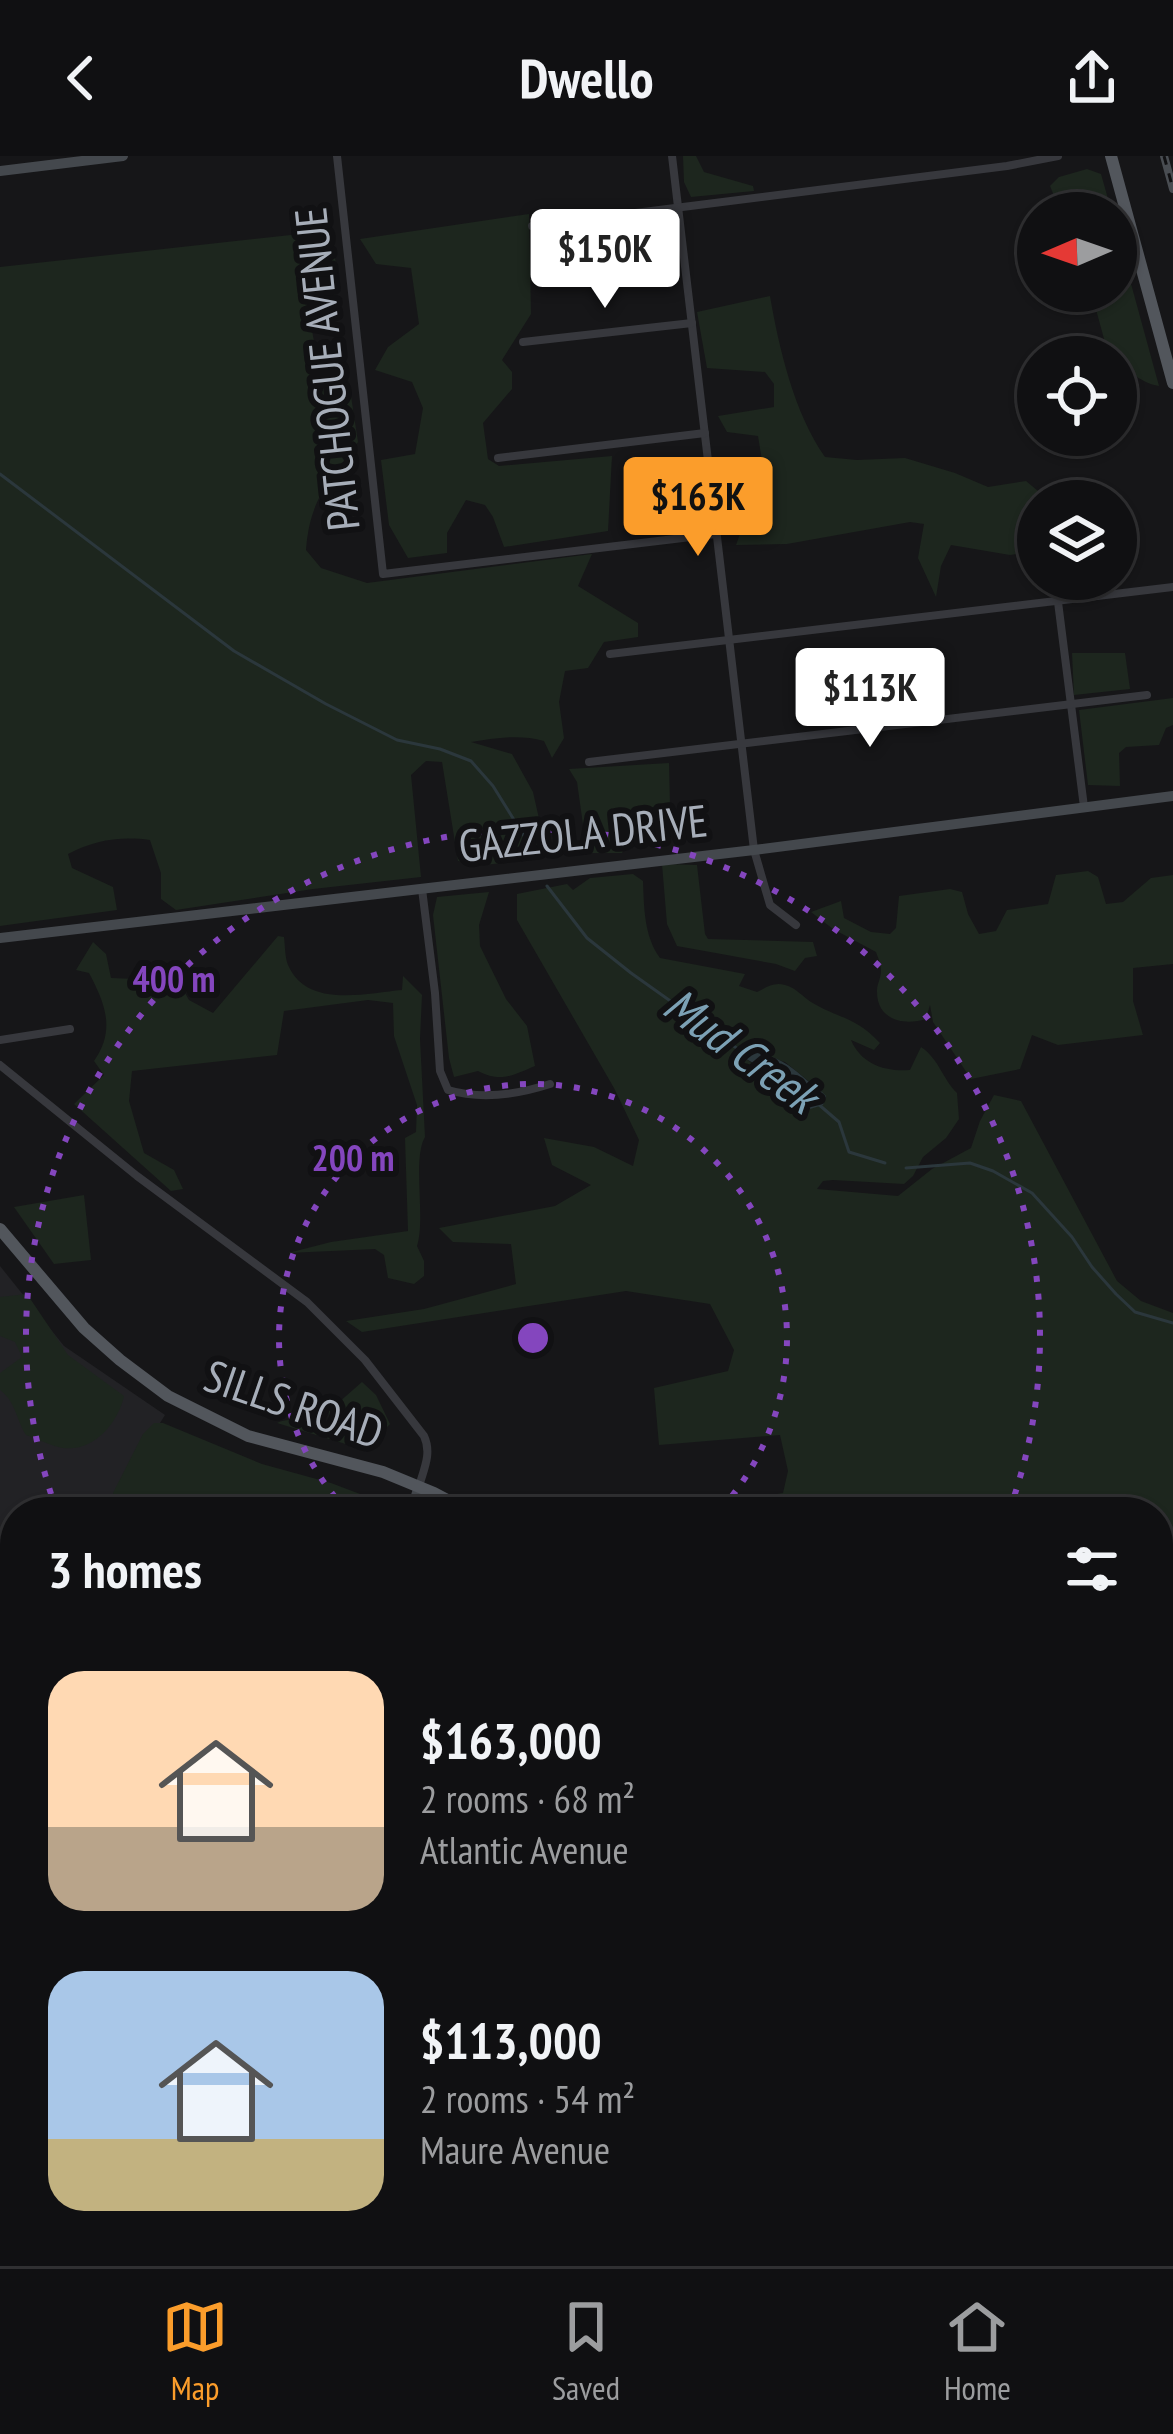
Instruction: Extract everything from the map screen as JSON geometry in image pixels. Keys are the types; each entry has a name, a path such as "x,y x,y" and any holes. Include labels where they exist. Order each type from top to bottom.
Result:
{"main road":[{"path":"1112,156 1173,383"},
{"name":"SILLS ROAD","path":"0,1229 88,1331 168,1396 248,1436 363,1465 441,1497"}],"street":[{"path":"0,171 123,156"},
{"name":"PATCHOGUE AVENUE","path":"337,156 383,574 716,534"},
{"path":"672,156 754,850 770,905 796,925"},
{"path":"532,226 1058,156"},
{"path":"523,343 692,323"},
{"path":"499,458 705,433"},
{"path":"610,654 1173,587"},
{"path":"1058,602 1084,807"},
{"path":"589,762 1147,695"},
{"name":"GAZZOLA DRIVE","path":"0,938 1173,796"},
{"path":"422,888 440,1071 448,1090 501,1096 550,1084"},
{"path":"0,1040 70,1029"},
{"path":"0,1065 330,1323 424,1436 428,1452 416,1497"}],"shaded area":[{"path":"683,156 696,156 704,172 753,186 754,191 691,197 684,182"},
{"path":"1087,169 1101,174 1106,192 1052,192 1050,186 1059,177"},
{"path":"529,214 531,314 502,360 512,372 512,389 483,423 488,459 499,466 612,456 608,531 504,547 485,505 466,500 447,533 447,553 408,558 389,525 381,460 415,454 423,408 412,382 375,370 388,347 419,324 411,268 376,264 360,239"},
{"path":"331,234 336,294 311,325 317,358 349,383 358,442 323,492 312,517 306,550 321,568 367,583 592,554 578,586 638,623 638,637 604,642 588,668 565,671 559,702 564,738 552,758 544,741 535,739 471,742 512,754 533,792 545,845 524,856 493,864 458,861 442,762 426,761 411,775 421,877 176,910 161,899 161,873 150,840 118,839 68,854 72,868 113,887 117,910 0,926 0,267"},
{"path":"770,296 796,400 825,457 905,458 988,487 1017,482 1017,554 951,545 941,566 936,597 918,558 924,524 910,522 787,544 736,545 741,531 764,516 766,485 758,436 727,432 718,416 774,407 774,384 765,372 707,368 697,312"},
{"path":"1137,306 1159,386 1137,377 1137,336 1103,336 1097,312 1137,312"},
{"path":"1072,653 1125,653 1130,689 1074,695"},
{"path":"1173,698 1173,725 1166,728 1159,745 1126,747 1119,753 1120,786 1088,785 1079,710"},
{"path":"669,763 670,805 640,816 622,853 587,853 577,782 569,769"},
{"path":"662,864 697,865 708,939 813,942 817,956 805,958 795,971 677,946 667,924"},
{"path":"1088,871 1098,877 1106,904 1123,902 1151,878 1173,875 1173,964 1133,968 1133,1001 1143,1035 1058,1045 1032,1035 1020,1069 971,1079 933,1022 930,1005 926,1019 917,1021 900,1021 886,1014 878,1000 881,971 876,952 811,912 841,901 844,918 871,932 890,934 896,928 899,896 950,889 962,892 979,934 996,931 1007,910 1048,904 1056,875"},
{"path":"633,874 643,881 648,931 660,958 745,974 739,986 757,992 777,984 792,988 871,1034 880,1043 874,1050 851,1040 875,1065 910,1070 921,1047 936,1063 957,1093 959,1119 946,1138 923,1157 913,1176 904,1184 823,1181 817,1189 898,1196 932,1169 971,1148 994,1095 1021,1101 1117,1281 1141,1301 1173,1313 1173,1497 759,1497 783,1493 788,1471 780,1435 659,1445 654,1388 728,1371 734,1350 710,1304 626,1291 362,1332 346,1321 424,1309 516,1284 511,1244 453,1242 439,1228 555,1206 591,1185 552,1165 544,1138 594,1147 633,1166 639,1140 517,920 517,894 567,884 573,890 590,878","holes":["755,1047 785,1062 822,1092 809,1109 743,1057"]},
{"path":"489,892 479,925 480,946 506,999 527,1026 535,1066 507,1076 478,1071 454,1077 433,915 437,897"},
{"path":"278,936 284,937 288,965 309,988 339,995 402,990 403,976 422,995 425,1137 417,1246 424,1276 414,1284 388,1278 384,1255 375,1249 288,1253 408,1231 405,1138 416,1132 417,1105 394,1036 393,1003 368,1000 284,1011 277,1055 132,1071 129,1101 144,1153 174,1170 183,1189 171,1191 74,1104 104,1075 94,1061 105,1038 103,1006 89,973 76,970 93,942 106,954 111,978 174,974 189,1000 213,1013"},
{"path":"750,1046 797,1071 826,1096 823,1105 810,1109 770,1073 743,1057"},
{"path":"84,1195 91,1260 54,1264 14,1207"},
{"path":"0,1266 64,1346 165,1415 121,1485 120,1497 0,1497"},
{"path":"27,1294 68,1355 124,1396 103,1434 85,1445 63,1448 26,1435 13,1405 0,1390 0,1373 22,1357 15,1342 0,1336 0,1297"},
{"path":"362,1382 376,1395 390,1424 374,1440 349,1445 277,1423 290,1420 328,1426 329,1411"},
{"path":"154,1423 163,1423 262,1464 368,1497 113,1497 143,1434"}],"waterway":[{"name":"Mud Creek","path":"0,474 234,651 397,740 471,761 493,786 537,857"},
{"name":"Mud Creek","path":"547,886 587,938 745,1054"},
{"name":"Mud Creek","path":"817,1103 839,1122 849,1152 885,1163"},
{"name":"Mud Creek","path":"906,1168 970,1163 1032,1193 1135,1312 1173,1323"}],"railway":[{"path":"1164,156 1173,189"}]}
